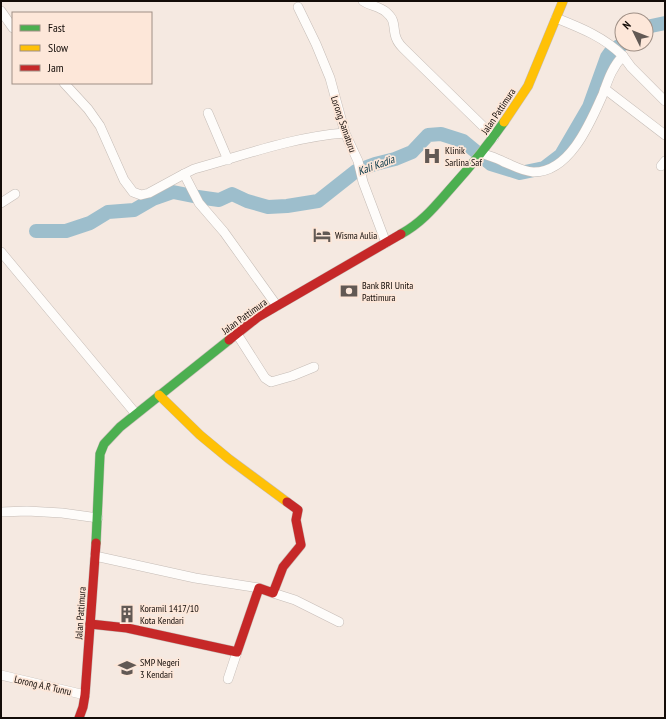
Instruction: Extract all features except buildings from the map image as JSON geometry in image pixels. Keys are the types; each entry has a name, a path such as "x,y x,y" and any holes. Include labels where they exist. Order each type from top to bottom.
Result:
{"main road":[{"name":"Jalan Pattimura","path":"79,718 85,695 98,518 100,454 104,444 120,427 159,395 258,318 414,227 425,218 481,154 528,86 563,1"},
{"path":"90,624 134,629 237,652 259,588 273,593 284,567 301,545 302,541 296,522 299,511 229,459 200,435 159,395"}],"street":[{"path":"362,1 381,8 387,12 394,20 395,36 398,42 492,139"},
{"name":"Lorong Samaturu","path":"298,7 316,44 330,78 345,133 358,161 363,182 386,243"},
{"path":"1,12 12,27"},
{"path":"556,18 595,35 614,49"},
{"path":"481,154 528,171 544,171 564,160 571,152 592,118 614,67 618,52"},
{"path":"618,52 665,101"},
{"path":"65,84 88,109 100,126 124,180 133,192 141,195 187,180 194,169 296,139 345,133"},
{"path":"605,89 665,135"},
{"path":"208,112 228,160"},
{"path":"187,180 199,203 224,232 277,306"},
{"path":"1,203 15,194"},
{"path":"1,252 136,414"},
{"path":"236,334 265,378 271,382 292,376 314,367"},
{"path":"1,512 27,511 62,513 98,518"},
{"path":"95,556 195,578 259,588"},
{"path":"273,593 295,600 339,622"},
{"path":"228,679 237,652"},
{"name":"Lorong A.R Tunru","path":"1,675 85,695"}],"waterway":[{"name":"Kali Kadia","path":"654,25 665,23"},
{"name":"Kali Kadia","path":"36,231 66,231 90,223 108,212 134,210 153,199 173,192 219,200 232,194 247,201 268,207 287,206 318,201 356,171 412,152 428,135 441,134 463,141 491,164 520,173 544,168 561,155 589,107 607,57 614,49"}],"traffic: fast":[{"path":"401,234 423,219 435,207 473,163 504,122"},
{"path":"96,543 100,454 104,444 120,427 229,340"}],"traffic: slow":[{"path":"504,122 528,86 563,1"},
{"path":"159,395 200,435 229,459 287,502"}],"traffic: jam":[{"path":"229,340 258,317 401,234"},
{"path":"90,624 127,628 237,652 259,588 273,593 283,567 301,545 296,520 298,510 287,502"},
{"path":"79,718 85,695 96,543"}],"place":[{"name":"Klinik Sarlina Saf","path":"432,156"},
{"name":"Wisma Aulia","path":"322,235"},
{"name":"Bank BRI Unita Pattimura","path":"349,291"},
{"name":"Koramil 1417/10 Kota Kendari","path":"127,614"},
{"name":"SMP Negeri 3 Kendari","path":"127,668"}]}
